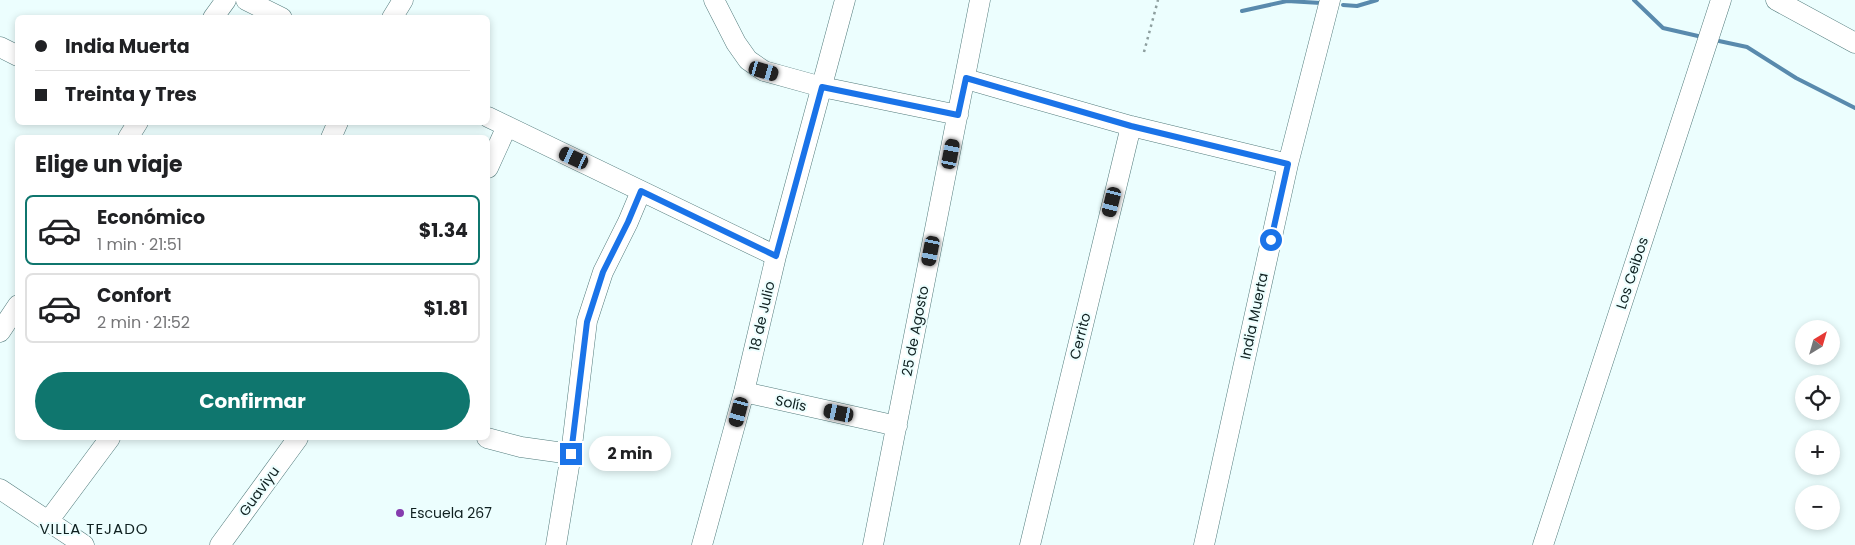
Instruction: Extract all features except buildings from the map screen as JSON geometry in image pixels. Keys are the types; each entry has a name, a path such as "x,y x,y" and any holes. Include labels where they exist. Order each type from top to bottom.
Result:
{"street":[{"path":"215,15 226,0"},
{"path":"246,0 276,15"},
{"path":"394,15 403,0"},
{"path":"714,0 736,43 748,60 764,71 822,87 958,115"},
{"name":"18 de Julio","path":"702,545 744,392 776,256 845,0"},
{"name":"25 de Agosto","path":"873,545 980,0"},
{"name":"India Muerta","path":"1204,545 1288,164 1330,0"},
{"name":"Los Ceibos","path":"1543,545 1721,0"},
{"path":"1776,0 1855,43"},
{"path":"0,47 15,54"},
{"path":"966,78 1131,126 1288,164"},
{"path":"490,118 776,256"},
{"path":"490,163 506,126"},
{"name":"Cerrito","path":"1030,545 1131,126"},
{"path":"556,545 571,454 587,322 603,272 641,191"},
{"path":"0,332 15,310"},
{"name":"Solís","path":"744,392 897,426"},
{"path":"490,439 521,447 571,454"},
{"path":"49,520 109,440"},
{"name":"Guaviyu","path":"220,545 297,440"},
{"path":"0,488 84,545"}],"path":[{"path":"1144,52 1158,0"}],"waterway":[{"path":"1343,5 1357,6 1377,0"},
{"path":"1634,0 1663,28 1698,36"},
{"path":"1242,11 1287,1 1321,3"},
{"path":"1719,41 1747,47 1796,78 1855,108"}],"place":[{"name":"Escuela 267","path":"400,513"}],"district":[{"name":"VILLA TEJADO","path":"94,529"}],"route":[{"path":"571,454 578,383 587,322 603,272 641,191 776,256 822,87 958,115 966,78 1131,126 1288,164 1271,240"}]}
